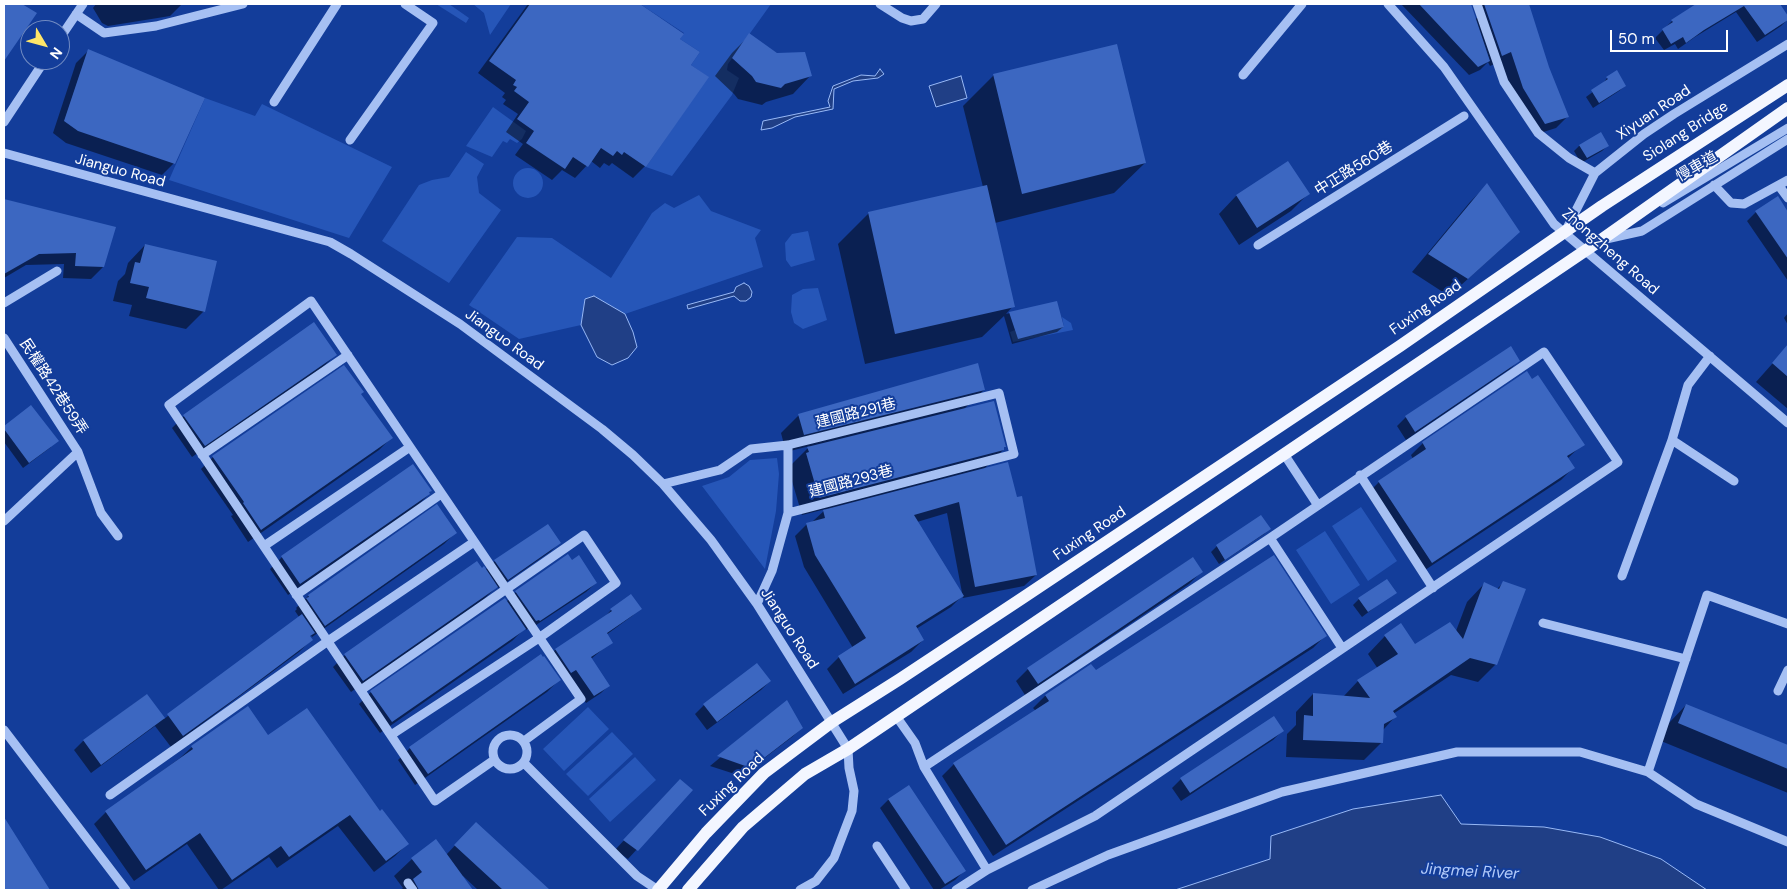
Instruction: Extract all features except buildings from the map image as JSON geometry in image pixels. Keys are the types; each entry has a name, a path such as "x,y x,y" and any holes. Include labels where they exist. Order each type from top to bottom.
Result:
{"main road":[{"name":"Siolang Bridge","path":"1564,233 1602,206 1788,85"},
{"path":"688,890 743,827 805,774 848,749 1620,228 1788,108"},
{"name":"Fuxing Road","path":"658,890 706,832 764,773 832,722 917,668 1400,346 1564,233"}],"street":[{"path":"70,23 83,4"},
{"path":"76,14 104,33 156,26 244,4"},
{"path":"274,102 336,4"},
{"path":"350,140 433,23 405,4"},
{"path":"880,4 902,18 911,21 923,19 936,4"},
{"path":"1243,76 1302,4"},
{"name":"Zhongzheng Road","path":"1388,4 1444,67 1554,224 1788,423"},
{"path":"1477,4 1504,82 1538,133 1569,158 1595,173"},
{"name":"Xiyuan Road","path":"1564,233 1595,173 1644,134 1788,44"},
{"path":"4,122 38,70"},
{"name":"中正路560巷","path":"1258,245 1464,116"},
{"name":"慢車道","path":"1620,228 1788,128"},
{"path":"1601,240 1642,231 1788,139"},
{"name":"Jianguo Road","path":"4,153 330,242 460,324 606,433 633,455 663,484 711,540 757,604 848,749"},
{"path":"1714,186 1731,203 1744,204 1788,180"},
{"path":"1780,186 1788,198"},
{"path":"4,303 57,271"},
{"path":"494,760 435,801 169,405 311,301 581,699 524,741"},
{"name":"民權路42巷59弄","path":"4,338 78,452 101,513 118,536"},
{"path":"924,767 1270,538 1317,504 1544,352 1618,462 1096,816 987,870 956,890"},
{"path":"202,455 348,356"},
{"path":"1622,576 1672,440 1688,386 1710,356"},
{"name":"建國路291巷","path":"663,484 720,470 751,449 788,446 999,393 1014,454"},
{"path":"1672,440 1734,481"},
{"path":"757,604 772,571 788,513 788,446"},
{"path":"264,546 410,447"},
{"path":"4,521 78,452"},
{"name":"建國路293巷","path":"788,513 1014,454"},
{"path":"1284,454 1317,504"},
{"path":"1360,475 1434,588"},
{"path":"296,595 442,494"},
{"path":"361,690 584,535 616,582 539,638 390,735"},
{"path":"1270,538 1342,648"},
{"path":"110,795 328,641 474,542"},
{"path":"1648,772 1707,595 1788,624"},
{"path":"1542,623 1686,659"},
{"path":"1778,692 1788,670"},
{"path":"896,716 914,743 924,767 987,870"},
{"path":"4,730 126,890"},
{"path":"514,735 524,741 527,752 524,763 514,769 508,769 498,765 494,760 494,744 502,736 514,735"},
{"path":"800,890 816,881 834,858 852,811 854,791 849,768 848,749"},
{"path":"1032,890 1108,855 1282,792 1457,752 1580,752 1648,772 1696,804 1788,842"},
{"path":"524,763 638,876 658,890"},
{"path":"877,846 906,890"}],"shaded area":[{"path":"436,4 449,4 469,18 466,23"},
{"path":"473,4 511,4 490,35 484,13"},
{"path":"640,4 771,4 728,64 727,70 739,78 732,95 672,176 646,167 708,77 691,65 700,52 680,39 684,33"},
{"path":"205,98 255,116 262,104 392,167 349,238 169,180"},
{"path":"493,107 526,131 522,139 517,143 510,139 507,143 503,141 492,157 466,146"},
{"path":"466,152 484,164 477,177 479,193 501,210 449,283 382,241 419,185 449,177"},
{"path":"528,168 539,172 543,183 539,194 528,198 517,194 513,183 517,172"},
{"path":"699,195 711,211 761,230 755,238 763,267 625,314 594,296 585,299 581,325 519,339 469,305 517,237 552,238 611,278 652,213 665,203 674,208"},
{"path":"808,231 815,260 791,267 786,260 785,243 792,234"},
{"path":"818,288 827,320 803,329 794,323 791,312 792,295 803,289"},
{"path":"1062,317 1071,323 1073,330 1013,342 1010,332 1015,330 1018,338 1064,327"},
{"path":"777,458 779,474 776,511 765,569 702,486 729,477 750,460"},
{"path":"1361,507 1397,561 1368,581 1332,526"},
{"path":"1325,531 1360,585 1331,604 1296,550"},
{"path":"588,707 609,729 564,771 543,749"},
{"path":"612,732 633,754 588,796 566,774"},
{"path":"635,757 656,780 610,822 589,799"}],"water":[{"path":"880,69 884,74 878,78 853,81 834,89 833,109 795,117 772,128 761,130 763,121 830,107 828,101 833,86 861,75 875,76"},
{"path":"961,76 967,98 936,107 929,86"},
{"path":"744,283 749,286 752,292 751,297 746,301 740,301 734,296 688,309 687,305 734,292 736,287"},
{"path":"594,296 625,314 637,347 628,358 612,365 597,357 581,325 585,299"},
{"name":"Jingmei River","path":"1441,795 1461,824 1544,827 1600,837 1661,859 1707,890 1175,890 1270,859 1271,836 1353,809"}]}
